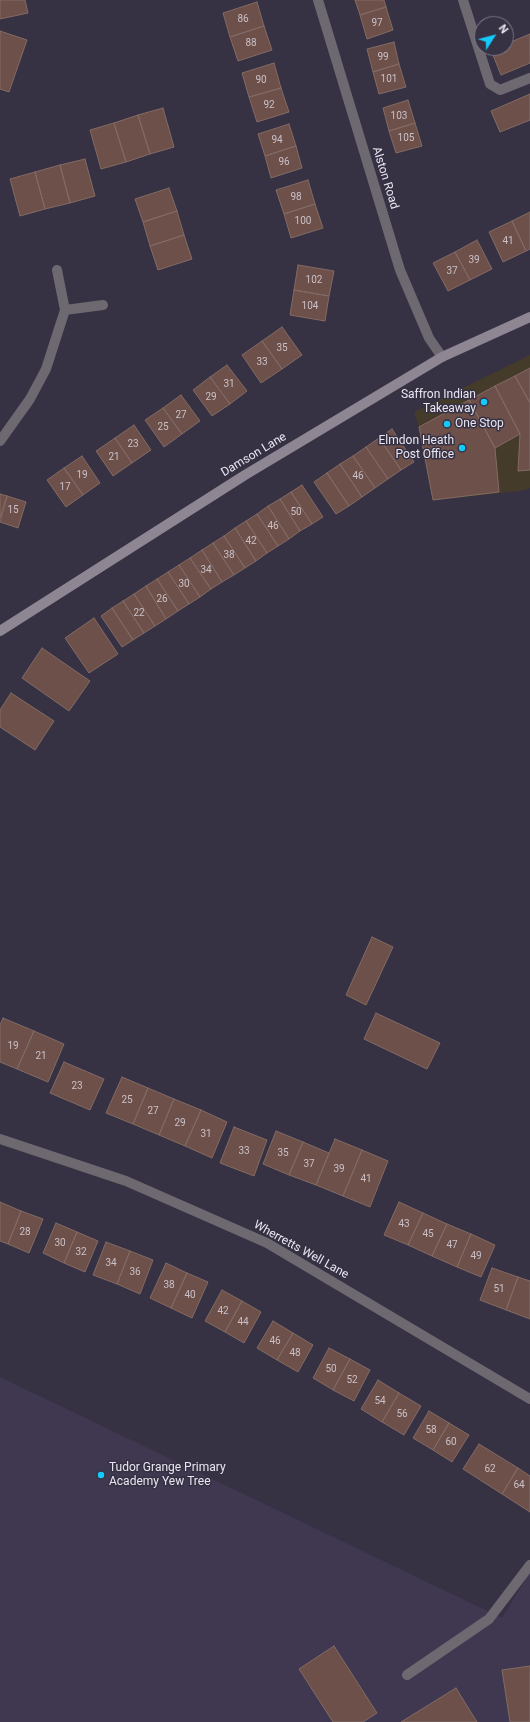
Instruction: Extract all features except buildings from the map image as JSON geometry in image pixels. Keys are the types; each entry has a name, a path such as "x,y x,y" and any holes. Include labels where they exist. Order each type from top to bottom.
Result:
{"street":[{"name":"Alston Road","path":"318,0 400,270 429,338 442,357"},
{"path":"462,0 490,84 500,90 530,78"},
{"path":"0,441 30,399 46,369 65,310 57,270"},
{"path":"65,310 102,305"},
{"name":"Damson Lane","path":"0,631 245,474 442,357 530,317"},
{"name":"Wherretts Well Lane","path":"0,1138 126,1181 267,1244 530,1399"},
{"path":"407,1675 489,1620 530,1565"}],"shaded area":[{"path":"530,355 530,488 521,491 433,500 419,427 414,412"},
{"name":"Tudor Grange Primary Academy Yew Tree","path":"0,1377 502,1618 530,1572 530,1722 0,1722"}],"place":[{"name":"Saffron Indian Takeaway","path":"484,402"},
{"name":"One Stop","path":"447,424"},
{"name":"Elmdon Heath Post Office","path":"462,448"},
{"name":"Tudor Grange Primary Academy Yew Tree","path":"101,1475"}]}
